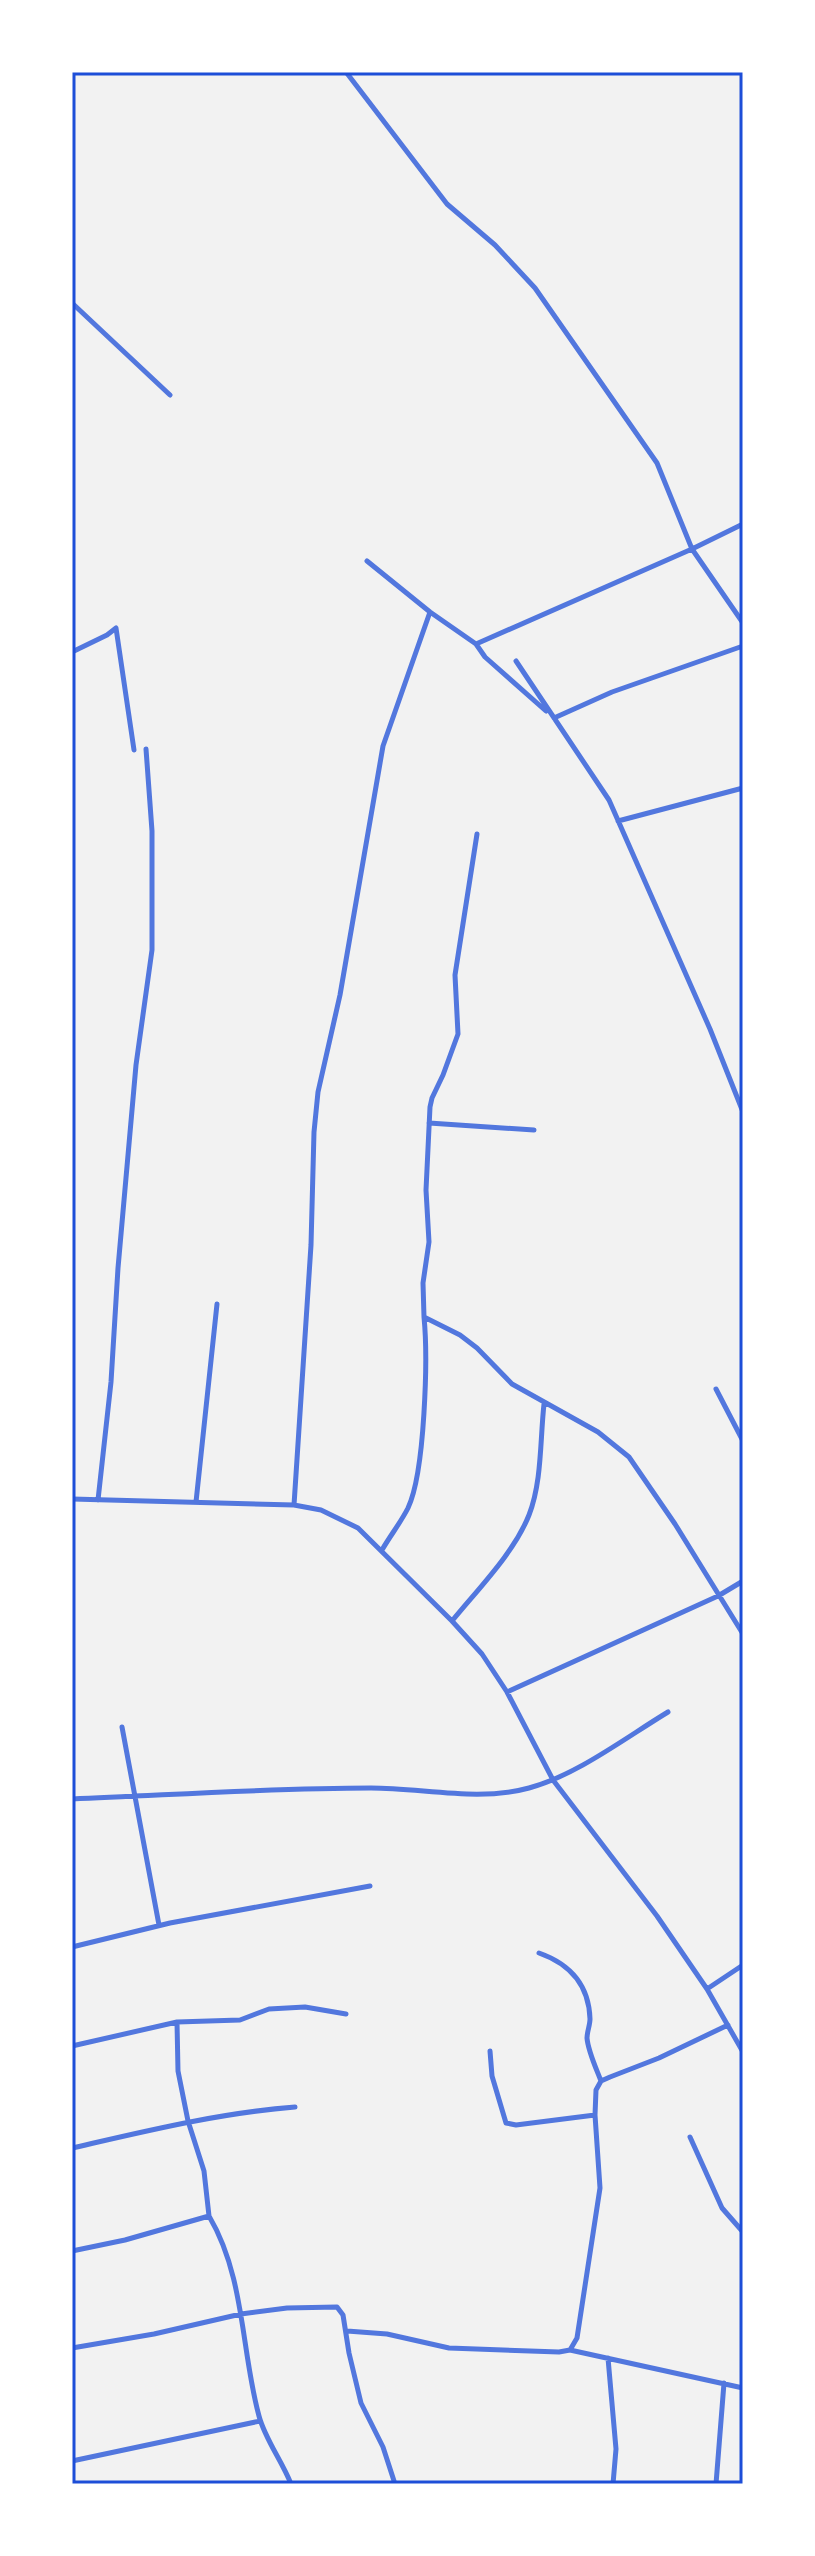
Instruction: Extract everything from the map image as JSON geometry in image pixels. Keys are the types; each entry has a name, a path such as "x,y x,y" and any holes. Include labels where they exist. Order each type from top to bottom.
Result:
{"street":[{"path":"346,72 447,204 495,245 535,288 657,463 692,549 743,623"},
{"path":"72,303 170,395"},
{"path":"476,644 743,524"},
{"path":"367,561 430,612 476,644 485,657 554,718 612,692 743,646"},
{"path":"294,1505 318,1092 340,995 383,746 430,612"},
{"path":"72,652 116,628 134,750"},
{"path":"516,661 609,800 710,1029 743,1112"},
{"path":"98,1500 111,1382 136,1065 152,950 152,831 146,749"},
{"path":"618,821 743,788"},
{"path":"382,1550 413,1494 424,1401 423,1283 429,1242 426,1190 429,1123 432,1098 458,1034 455,975 477,834"},
{"path":"429,1123 534,1130"},
{"path":"196,1502 217,1304"},
{"path":"424,1317 460,1335 512,1384 598,1432 629,1457 743,1634"},
{"path":"716,1389 743,1441"},
{"path":"452,1621 518,1538 530,1513 536,1487 544,1404"},
{"path":"72,1499 294,1505 321,1510 358,1528 482,1654 507,1692 553,1780 657,1916 707,1989 743,2052"},
{"path":"507,1692 718,1596 743,1581"},
{"path":"72,1799 375,1788 478,1794 525,1789 553,1780 668,1712"},
{"path":"122,1727 159,1925"},
{"path":"72,1947 159,1925 370,1886"},
{"path":"539,1953 567,1965 579,1979 590,2020 587,2037 601,2081 594,2100 600,2188 577,2338 570,2350"},
{"path":"707,1989 743,1965"},
{"path":"72,2046 177,2022 240,2020 269,2009 305,2007 346,2014"},
{"path":"177,2022 178,2071 188,2121 204,2171 209,2216 231,2271 260,2421 291,2484"},
{"path":"601,2081 728,2025"},
{"path":"490,2051 492,2076 506,2123 516,2125 595,2115"},
{"path":"72,2148 188,2121 295,2107"},
{"path":"690,2137 722,2208 743,2232"},
{"path":"72,2251 125,2240 209,2216"},
{"path":"72,2348 154,2334 241,2314 333,2306 341,2310 358,2392 383,2447 395,2484"},
{"path":"347,2331 387,2334 449,2348 570,2350 743,2388"},
{"path":"608,2358 616,2449 613,2484"},
{"path":"716,2484 724,2383"},
{"path":"72,2461 260,2421"}]}
